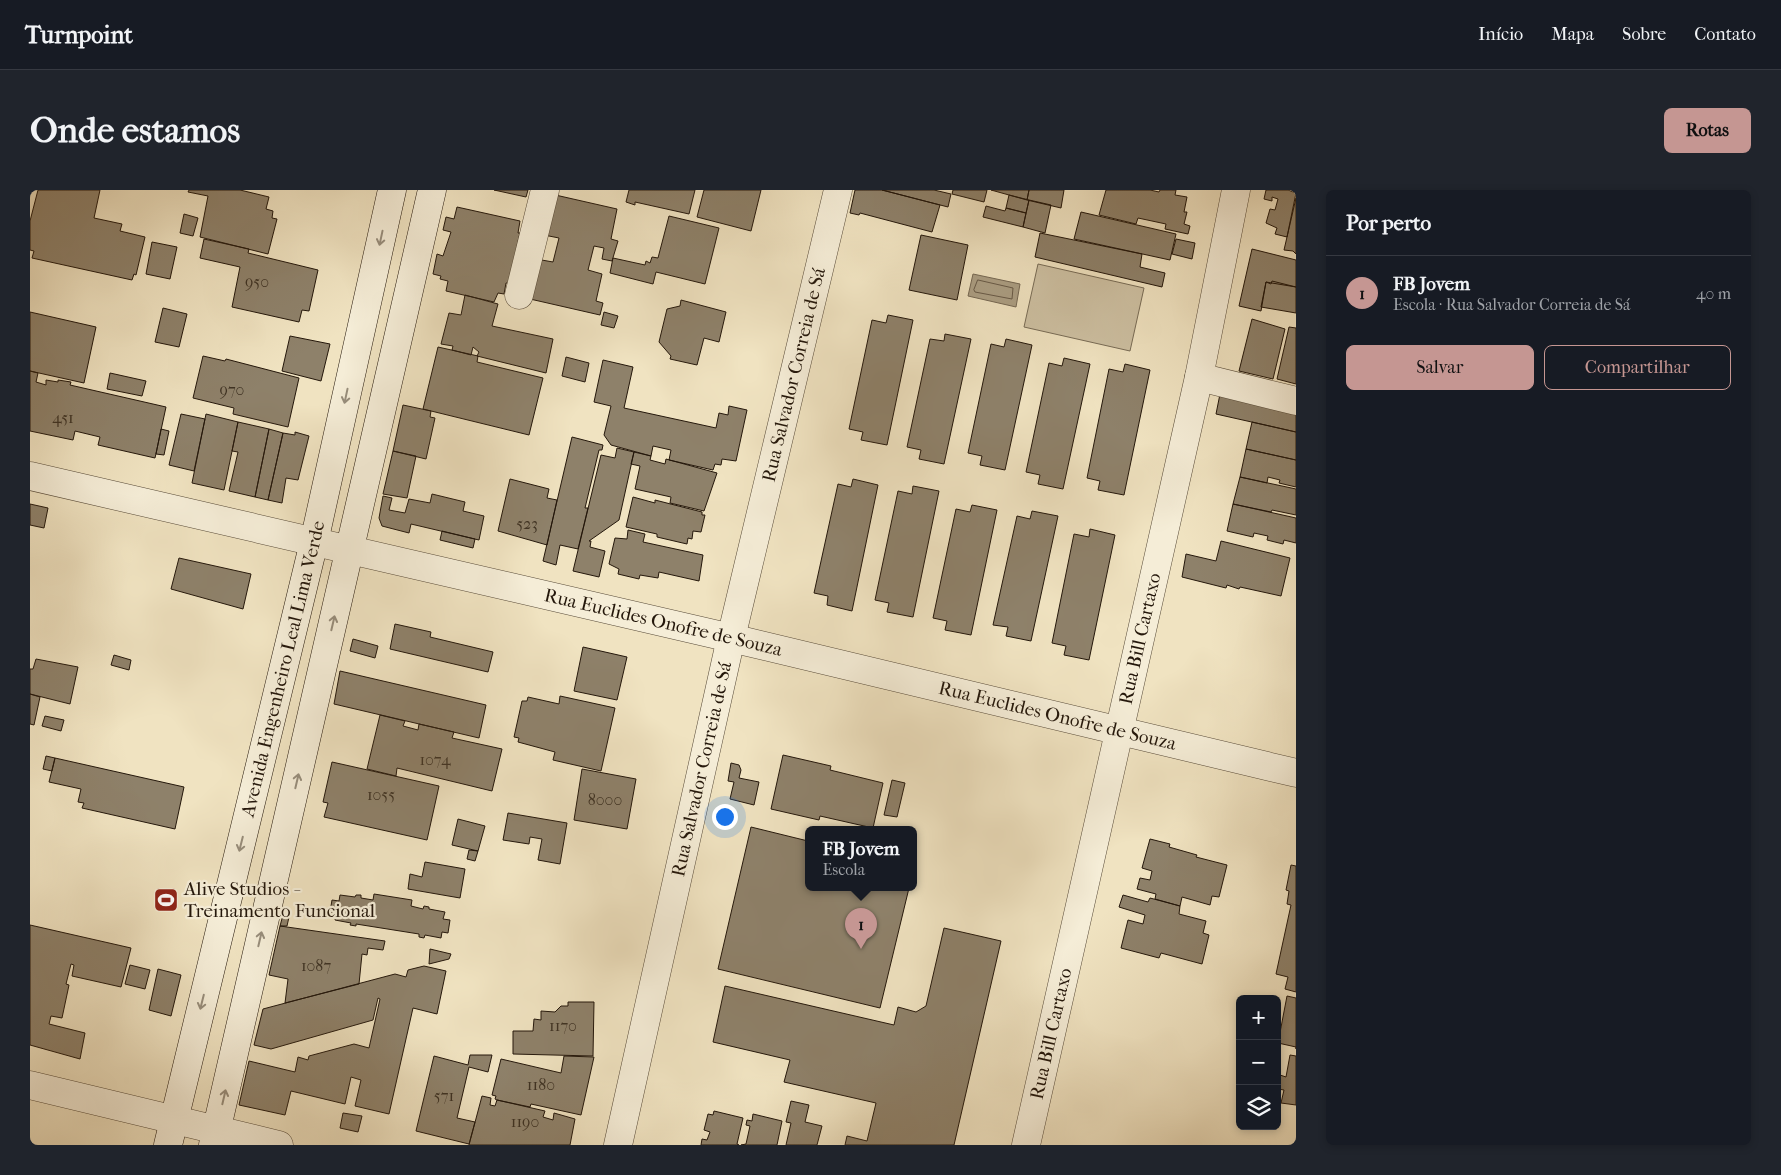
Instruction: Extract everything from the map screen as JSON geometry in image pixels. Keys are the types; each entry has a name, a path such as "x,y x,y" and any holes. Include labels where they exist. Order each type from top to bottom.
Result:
{"street":[{"name":"Avenida Engenheiro Leal Lima Verde","path":"171,1132 314,542 392,190"},
{"name":"Avenida Engenheiro Leal Lima Verde","path":"214,1137 432,190"},
{"path":"520,295 545,190"},
{"name":"Rua Salvador Correia de Sá","path":"618,1145 731,638 838,190"},
{"name":"Rua Bill Cartaxo","path":"1026,1145 1199,377 1236,190"},
{"path":"1199,377 1296,401"},
{"name":"Rua Euclides Onofre de Souza","path":"30,476 731,638 1118,732 1296,772"},
{"path":"30,1085 171,1132 279,1145"}],"shaded area":[{"path":"1038,264 1144,288 1130,351 1024,327"}],"water":[{"path":"973,274 1020,284 1016,307 968,296"}],"building":[{"path":"38,190 100,190 94,218 122,224 120,231 145,237 136,275 134,274 132,280 32,258 34,251 30,250 30,221"},
{"path":"189,190 240,190 269,197 266,209 273,211 272,218 277,219 268,254 200,237 208,196 188,192"},
{"path":"494,190 528,190 526,197"},
{"path":"629,190 695,190 689,214 635,202 635,205 626,202"},
{"path":"704,190 761,190 751,231 697,217"},
{"path":"855,190 882,190 940,205 932,232 860,213 859,215 850,213"},
{"path":"882,190 934,190 951,194 948,207"},
{"path":"953,190 987,190 984,202 952,194"},
{"path":"991,190 1029,190 1027,200"},
{"path":"1029,190 1064,190 1061,208 1027,200"},
{"path":"1106,190 1150,190 1159,192 1160,190 1176,190 1175,195 1187,197 1184,212 1187,212 1184,224 1190,226 1188,234 1165,229 1166,224 1138,218 1136,224 1099,215"},
{"path":"1266,190 1288,190 1296,193 1287,237 1275,234 1277,228 1266,223 1270,209 1275,210 1278,199 1272,197 1272,201 1264,199"},
{"path":"551,194 617,209 611,239 618,241 612,261 602,259 604,248 594,246 588,270 602,274 596,301 603,303 600,315 530,299 536,259 553,262 559,238 544,235"},
{"path":"1009,195 1029,200 1026,213 1006,208"},
{"path":"1296,198 1296,254 1293,251 1284,250"},
{"path":"1029,200 1051,205 1045,233 1023,227"},
{"path":"986,206 1005,211 1006,208 1026,213 1023,227 983,217"},
{"path":"457,207 520,221 518,233 520,233 509,283 506,283 504,294 498,293 494,302 446,291 448,281 440,279 441,276 433,274 437,254 443,256 451,232 443,230 446,217 454,219"},
{"path":"1081,212 1176,234 1170,260 1074,239"},
{"path":"184,214 198,218 193,236 180,233"},
{"path":"669,216 719,228 705,284 656,272 653,284 610,273 613,258 645,265 646,261 650,263 652,257 658,258"},
{"path":"1040,233 1142,254 1140,267 1165,273 1162,287 1035,257"},
{"path":"921,235 968,245 957,300 909,290"},
{"path":"204,239 249,249 248,253 318,270 309,311 302,310 299,322 232,307 240,267 200,258"},
{"path":"1176,239 1195,243 1192,259 1172,254"},
{"path":"152,242 177,247 170,279 146,274"},
{"path":"1252,249 1296,260 1296,287 1266,282 1261,311 1239,306"},
{"path":"1272,281 1296,287 1296,313 1261,307 1266,282 1271,284"},
{"path":"465,295 498,304 492,326 553,339 546,373 477,356 479,352 473,347 471,355 452,350 453,346 441,344 449,313 461,315"},
{"path":"681,300 726,312 719,342 704,338 697,365 670,359 671,356 659,342 667,309 680,306"},
{"path":"163,308 187,314 179,347 155,342"},
{"path":"30,312 96,327 84,383 30,371"},
{"path":"604,312 618,316 614,328 601,325"},
{"path":"888,315 913,320 887,445 861,440 863,432 849,429 872,320 886,323"},
{"path":"1252,319 1285,329 1273,379 1239,371"},
{"path":"1289,327 1296,328 1296,384 1277,379"},
{"path":"945,334 971,339 944,464 919,459 921,450 907,447 930,339 944,341"},
{"path":"290,336 330,344 321,381 282,371"},
{"path":"1006,339 1032,345 1005,470 980,465 982,456 968,453 991,344 1004,347"},
{"path":"438,347 478,356 477,362 543,378 529,435 423,409"},
{"path":"203,356 225,361 226,359 299,378 288,427 233,414 234,408 193,398"},
{"path":"566,357 589,363 585,382 562,376"},
{"path":"1064,358 1090,364 1063,489 1038,484 1040,475 1026,472 1049,363 1062,366"},
{"path":"603,360 633,367 624,408 716,428 719,413 728,415 729,406 747,410 736,461 722,459 721,465 715,464 713,470 669,460 671,450 653,446 651,456 611,445 604,435 611,406 594,402"},
{"path":"1125,364 1150,370 1124,495 1098,490 1100,481 1087,478 1109,369 1123,372"},
{"path":"30,371 38,373 36,382 46,385 46,380 71,382 70,385 166,407 155,458 98,445 100,437 75,431 73,440 30,431"},
{"path":"110,373 146,381 142,396 107,389"},
{"path":"1220,394 1296,412 1296,432 1216,414"},
{"path":"403,405 431,411 430,417 435,418 426,459 393,451"},
{"path":"181,414 205,419 194,471 169,465"},
{"path":"206,414 238,422 224,490 192,483"},
{"path":"238,422 269,429 255,497 229,491 238,452 232,451"},
{"path":"1252,422 1296,432 1296,460 1246,449"},
{"path":"161,429 169,431 164,455 156,454"},
{"path":"269,429 283,433 268,500 255,497"},
{"path":"295,432 309,436 298,480 286,478 282,503 268,500 283,433 295,435"},
{"path":"572,437 603,445 602,450 599,450 585,508 588,508 578,549 560,545 556,565 543,561"},
{"path":"617,448 634,452 619,520 589,541 591,541 590,547 605,551 599,577 573,571 601,455 615,458"},
{"path":"1246,449 1296,460 1296,487 1279,483 1280,480 1268,477 1267,483 1240,477"},
{"path":"393,451 416,456 407,498 383,494"},
{"path":"634,452 651,456 650,460 665,464 666,459 717,473 704,511 670,503 671,497 635,489 640,466 631,464"},
{"path":"1240,477 1296,489 1296,515 1233,504"},
{"path":"510,479 549,489 547,498 557,500 547,545 498,531"},
{"path":"853,479 878,485 852,611 827,605 828,596 814,593 838,484 851,487"},
{"path":"913,486 939,491 913,617 887,612 889,603 875,600 898,491 912,494"},
{"path":"432,494 465,502 463,511 484,516 479,540 411,524 409,533 382,526 379,518 383,496 392,498 389,510 405,513 409,499 430,503"},
{"path":"633,497 655,503 655,500 702,512 702,515 705,515 701,532 693,531 692,539 688,538 687,544 657,537 657,534 626,527"},
{"path":"30,504 48,508 44,528 30,525"},
{"path":"1233,504 1296,518 1296,543 1284,540 1283,544 1267,540 1268,536 1254,533 1253,537 1227,531"},
{"path":"972,505 997,510 971,635 945,630 947,621 933,618 956,509 970,512"},
{"path":"1032,511 1058,516 1031,641 1006,636 1008,627 993,625 1017,516 1030,519"},
{"path":"1090,529 1115,535 1089,660 1064,655 1066,646 1052,643 1074,534 1089,537"},
{"path":"628,530 645,534 643,542 703,555 699,581 659,572 658,578 640,575 639,579 618,574 619,569 609,564 615,538 627,539"},
{"path":"442,531 475,539 473,548 440,540"},
{"path":"1221,541 1290,558 1281,596 1240,587 1239,589 1227,585 1226,588 1182,577 1186,554 1216,561"},
{"path":"179,558 251,574 243,609 171,589"},
{"path":"395,624 431,632 430,637 493,652 488,672 390,649"},
{"path":"353,639 378,646 375,658 350,651"},
{"path":"583,647 627,657 617,700 574,691"},
{"path":"114,655 131,660 129,670 111,665"},
{"path":"36,659 78,667 70,704 30,694 30,669 33,669"},
{"path":"340,671 486,705 479,738 334,704"},
{"path":"30,694 40,697 34,725 30,724"},
{"path":"560,696 615,708 601,771 553,760 555,752 518,742 519,738 514,737 522,701 527,701 528,697 559,704"},
{"path":"380,715 405,721 403,726 418,730 419,724 454,732 452,738 502,749 492,791 397,768 396,776 367,769"},
{"path":"45,716 64,720 61,731 42,726"},
{"path":"783,755 831,766 830,770 883,783 873,826 864,826 820,816 819,820 771,809"},
{"path":"46,756 55,758 52,771 43,769"},
{"path":"55,758 184,787 175,829 82,808 84,803 78,802 81,789 49,782"},
{"path":"332,762 439,786 427,840 324,817 328,803 323,802"},
{"path":"731,763 739,765 741,770 739,778 759,782 754,805 730,799 734,782 728,781"},
{"path":"582,769 636,779 627,829 574,820"},
{"path":"892,780 905,783 897,817 884,815"},
{"path":"508,813 567,823 560,864 538,860 542,839 530,837 529,844 503,840"},
{"path":"458,819 485,826 478,851 452,845"},
{"path":"751,827 805,840 805,891 908,891 880,1008 718,969"},
{"path":"1150,839 1170,844 1169,847 1197,855 1196,857 1227,865 1219,897 1212,896 1210,905 1182,897 1180,906 1155,899 1156,894 1137,889 1140,878 1150,880 1152,871 1142,868"},
{"path":"469,850 478,851 475,861 467,859"},
{"path":"425,862 465,869 460,898 408,889 410,874 422,877"},
{"path":"1291,865 1296,866 1296,992 1285,989 1288,977 1276,974 1291,905 1287,904 1289,891 1286,890"},
{"path":"374,894 412,900 411,906 423,909 424,906 429,907 429,909 445,912 443,919 450,920 448,933 442,932 441,938 425,935 424,938 419,937 419,934 356,924 356,926 350,925 351,923 335,920 337,913 330,912 332,900 339,901 340,895 355,897 356,895 361,895 361,898 373,900"},
{"path":"1123,895 1148,902 1150,898 1180,906 1179,914 1206,921 1203,933 1209,935 1202,964 1161,953 1159,958 1121,948 1128,920 1143,924 1145,915 1119,907"},
{"path":"283,915 289,917 287,926 280,926"},
{"path":"30,925 131,948 121,987 72,976 74,965 71,964 66,984 69,985 62,1018 51,1016 49,1024 85,1033 80,1059 30,1045"},
{"path":"280,926 385,941 383,950 368,948 367,955 362,954 359,984 285,1003 288,979 269,975"},
{"path":"944,928 1001,941 954,1145 845,1145 847,1136 867,1141 876,1103 784,1082 790,1060 713,1042 725,986 894,1025 898,1007 916,1012 926,1006"},
{"path":"430,949 451,954 449,959 429,964"},
{"path":"130,965 150,970 145,989 125,984"},
{"path":"424,966 446,971 437,1014 413,1008 389,1114 355,1106 361,1080 351,1077 345,1104 291,1091 285,1115 239,1105 249,1061 295,1072 298,1057 308,1060 309,1056 354,1044 369,1048 380,999 378,998 373,1020 271,1049 254,1045 263,1009 395,974 406,977 408,970"},
{"path":"158,969 181,975 171,1016 149,1010"},
{"path":"1287,996 1296,998 1296,1047 1281,1044 1281,1027"},
{"path":"568,1002 594,1002 593,1056 513,1054 513,1031 533,1031 534,1019 541,1020 541,1011 555,1012 561,1006 568,1006"},
{"path":"470,1055 492,1055 488,1072 469,1067 457,1118 475,1122 469,1144 416,1131 434,1056 468,1065"},
{"path":"1290,1055 1296,1056 1296,1105 1281,1103 1284,1090 1281,1090 1281,1075 1286,1077"},
{"path":"564,1056 594,1057 581,1115 531,1104 530,1107 497,1100 495,1099 496,1096 492,1095 501,1059 561,1073"},
{"path":"482,1096 491,1098 490,1105 495,1106 497,1100 545,1111 543,1117 553,1120 554,1113 575,1119 570,1145 469,1145"},
{"path":"791,1101 809,1105 805,1122 822,1126 817,1145 786,1145 791,1123 786,1122"},
{"path":"714,1111 743,1118 737,1144 739,1145 701,1145 702,1139 707,1140 710,1132 704,1130 708,1114 713,1115"},
{"path":"343,1113 362,1116 358,1132 340,1128"},
{"path":"753,1114 782,1121 777,1145 741,1145 746,1144 750,1126 746,1125 747,1120 752,1121"}],"place":[{"name":"Alive Studios - Treinamento Funcional","path":"166,900"},
{"name":"FB Jovem","path":"861,949"}]}
